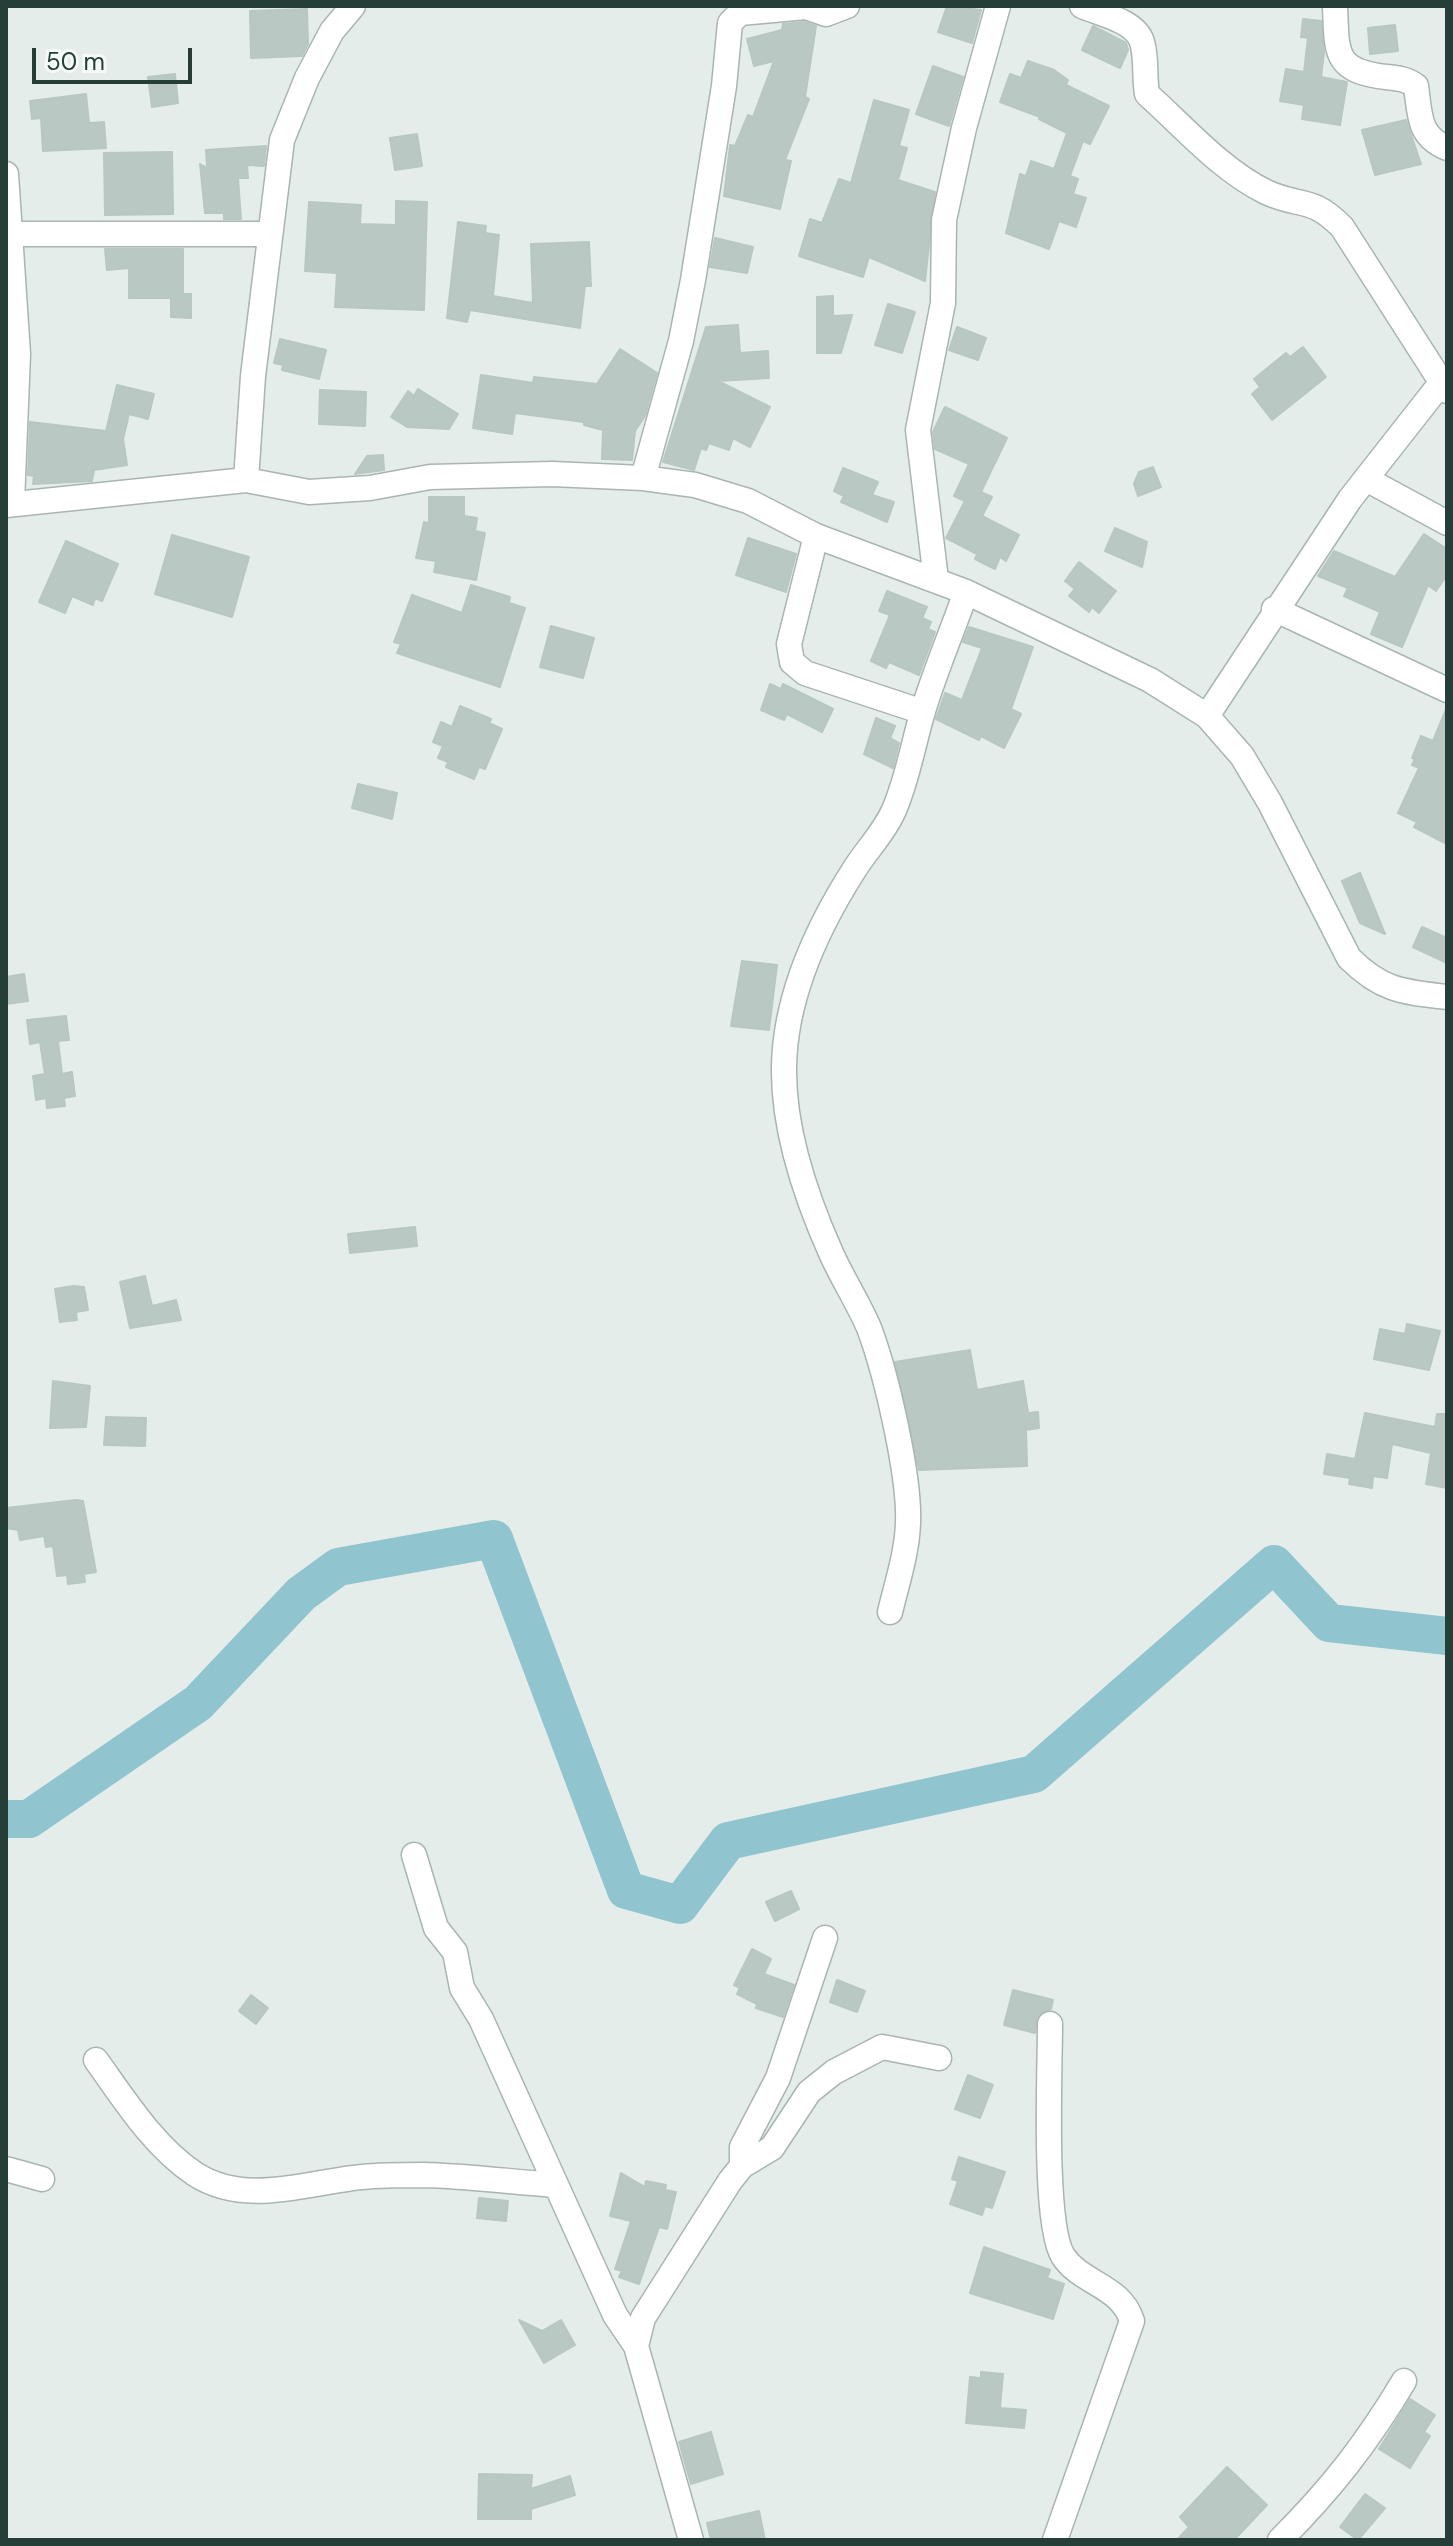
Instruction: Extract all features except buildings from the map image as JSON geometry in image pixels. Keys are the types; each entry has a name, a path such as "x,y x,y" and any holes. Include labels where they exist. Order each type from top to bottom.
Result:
{"street":[{"path":"246,480 282,140 307,78 332,31 353,6"},
{"path":"643,478 681,341 693,280 724,86 730,23 740,13 806,7 826,14 847,6"},
{"path":"936,580 918,430 943,303 944,220 964,128 998,6"},
{"path":"1082,6 1119,20 1138,33 1143,44 1147,94 1219,159 1267,193 1307,202 1326,211 1342,227 1444,387 1366,479 1274,609 1207,716"},
{"path":"1335,6 1337,49 1343,64 1360,74 1409,81 1416,86 1430,141 1447,148"},
{"path":"6,174 18,354 9,504 246,480 309,492 370,488 430,477 552,474 643,478 695,485 748,501 816,536 966,592 1150,680 1207,716 1242,756 1270,803 1349,958 1366,975 1391,990 1447,997"},
{"path":"10,234 270,234"},
{"path":"1366,479 1447,523"},
{"path":"816,536 789,644 792,662 805,673 923,712"},
{"path":"890,1612 908,1523 885,1382 868,1328 830,1252 800,1168 789,1127 784,1068 789,1018 805,967 855,868 878,839 894,811 910,766 923,712 966,592"},
{"path":"1274,609 1447,690"},
{"path":"414,1855 436,1928 455,1952 462,1988 481,2019 615,2315 636,2346 691,2540"},
{"path":"742,2166 742,2147 778,2078 825,1938"},
{"path":"1050,2024 1050,2155 1056,2245 1065,2260 1127,2304 1132,2321 1129,2339 1055,2540"},
{"path":"636,2346 643,2318 742,2166 772,2148 809,2092 834,2072 882,2047 939,2058"},
{"path":"96,2060 139,2120 159,2141 196,2175 218,2185 243,2191 264,2191 363,2177 424,2175 556,2185"},
{"path":"6,2169 42,2179"},
{"path":"1280,2540 1340,2478 1367,2442 1404,2381"}],"waterway":[{"path":"6,1819 29,1819 198,1703 301,1594 338,1567 494,1539 626,1890 680,1905 728,1841 1034,1774 1274,1564 1329,1623 1447,1636"}]}
